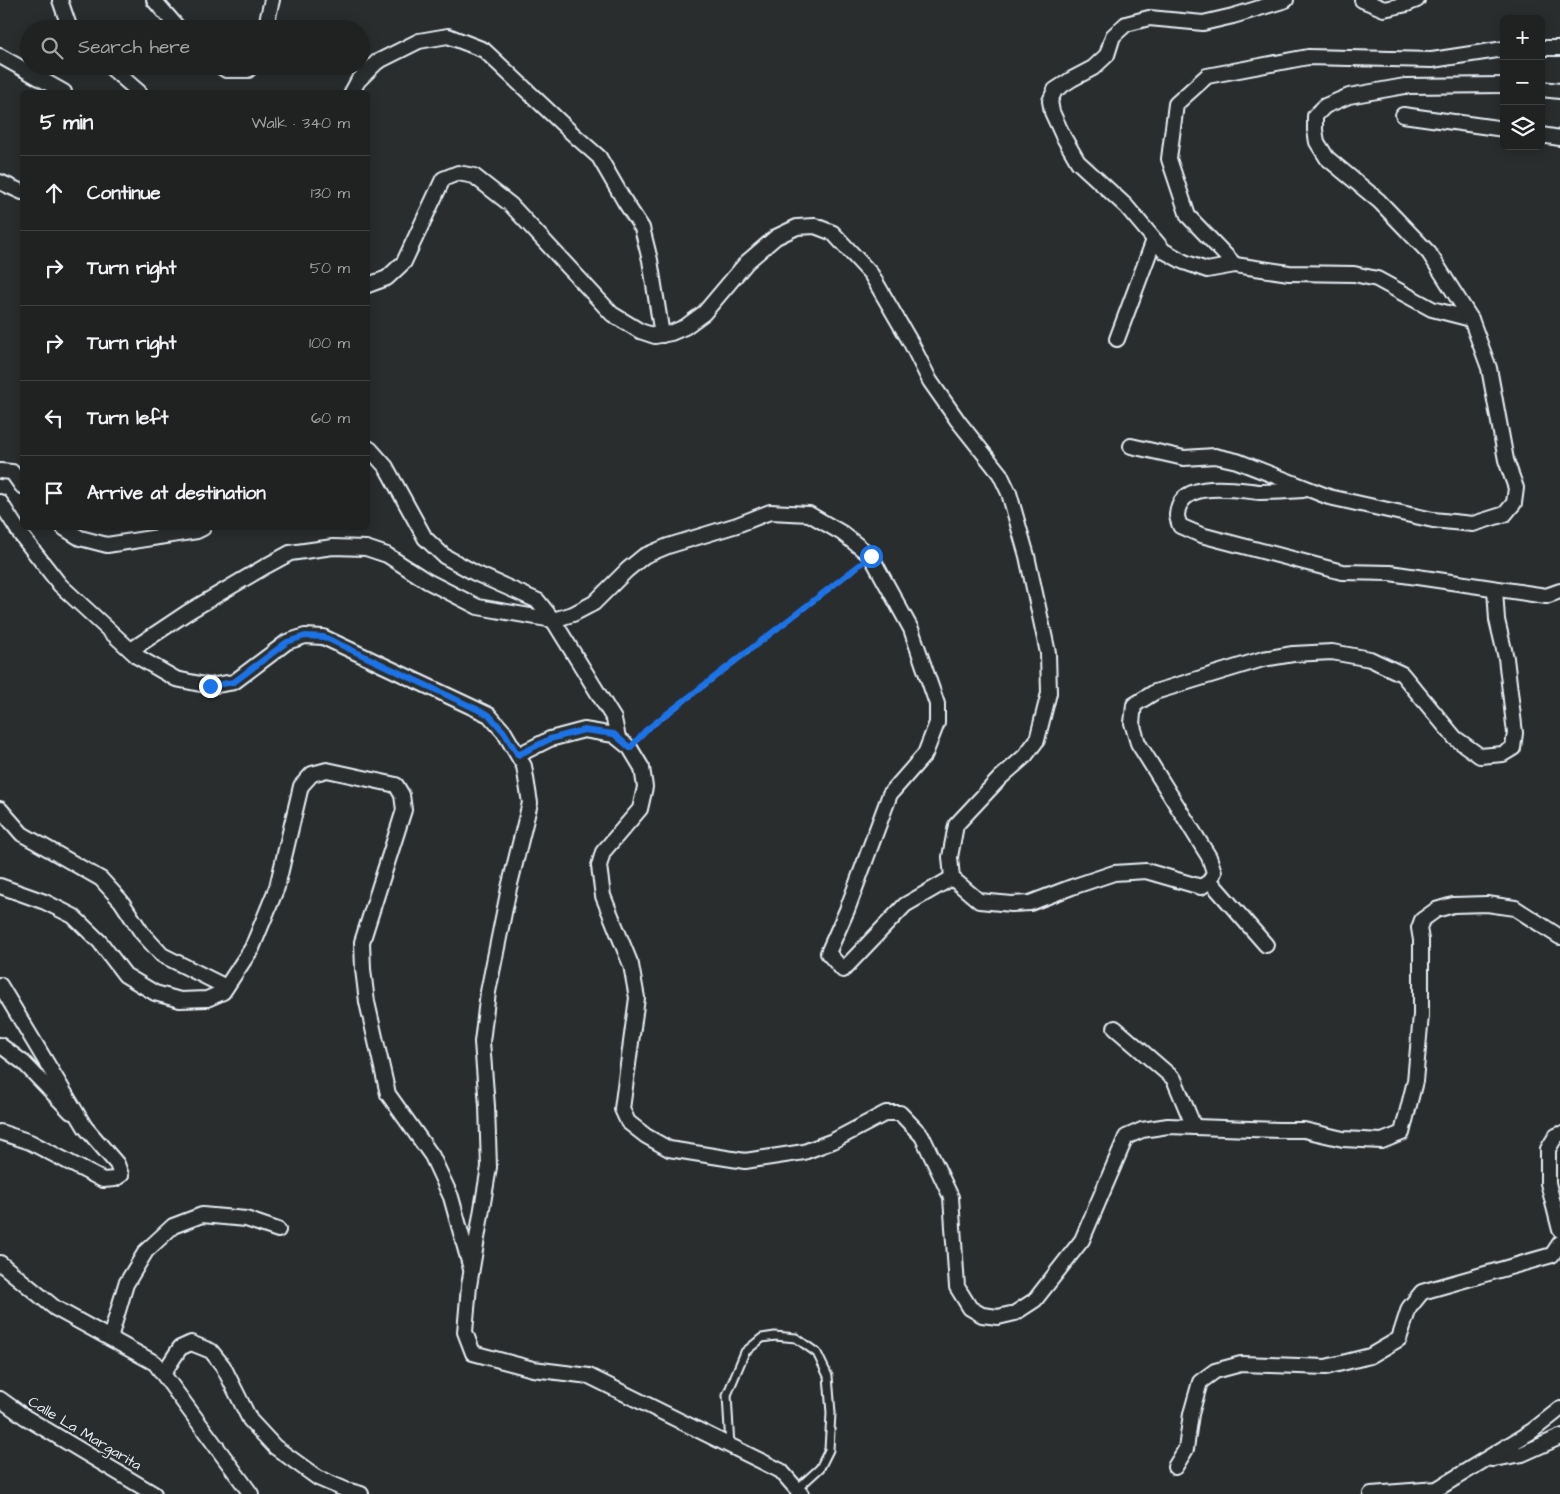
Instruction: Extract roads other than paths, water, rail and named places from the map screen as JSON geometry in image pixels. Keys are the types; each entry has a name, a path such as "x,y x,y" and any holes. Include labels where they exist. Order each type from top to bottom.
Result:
{"street":[{"path":"60,0 67,20"},
{"path":"154,0 171,20"},
{"path":"267,20 272,0"},
{"path":"1286,0 1234,16 1203,23 1149,18 1126,24 1114,36 1107,55 1093,68 1072,78 1055,90 1050,101 1052,112 1063,136 1078,162 1126,206 1164,251 1184,262 1207,270 1235,265 1289,273 1354,274 1377,279 1432,309 1471,319"},
{"path":"1362,0 1384,8 1407,4 1417,0"},
{"path":"370,68 376,62 418,41 448,36 484,50 599,157 642,228 650,260 662,335"},
{"path":"1545,48 1560,48"},
{"path":"1235,265 1188,216 1169,159 1176,104 1207,76 1308,57 1432,60 1500,50"},
{"path":"0,56 20,67"},
{"path":"34,75 60,90"},
{"path":"119,75 137,90"},
{"path":"353,90 364,75"},
{"path":"1131,446 1184,458 1215,456 1237,461 1329,497 1433,520 1473,524 1505,514 1514,503 1516,488 1506,460 1489,368 1471,319 1429,253 1379,202 1327,158 1318,142 1315,130 1315,116 1325,106 1349,96 1405,86 1500,85"},
{"path":"1545,89 1560,91"},
{"path":"1403,115 1500,129"},
{"path":"1545,136 1560,138"},
{"path":"370,284 387,278 404,262 443,179 458,173 474,176 511,205 612,314 640,331 655,336 671,333 685,327 704,313 747,262 776,237 797,227 815,226 833,233 871,274 911,343 930,381 958,421 1000,474 1009,493 1029,566 1048,653 1049,693 1037,740 1025,756 1000,778 956,825 950,857 952,878 979,902 1030,903 1114,873 1146,871 1201,887 1210,881 1214,872 1209,857 1138,743 1132,723 1134,706 1155,692 1263,659 1293,654 1332,652 1370,659 1402,674 1455,738 1480,756 1504,754 1513,748 1515,733 1506,658 1497,620 1495,589"},
{"path":"0,182 20,191"},
{"path":"1118,339 1154,240"},
{"path":"370,449 386,467 425,538 444,556 475,573 538,601 553,620 614,719 618,738"},
{"path":"0,470 12,472 20,483"},
{"path":"1309,490 1263,492 1214,489 1192,492 1182,500 1177,515 1180,526 1201,535 1342,572 1390,573 1546,596 1560,591"},
{"path":"0,502 21,535 60,585 138,657 176,679 210,686 234,682 287,642 305,636 324,637 489,715 504,732 524,766 530,803 509,888 488,992 482,1042 489,1167 472,1272 465,1332 473,1353 534,1369 589,1376 781,1471 799,1492"},
{"path":"131,650 188,612 290,553 333,547 366,548 387,555 427,582 478,607 553,620 573,614 594,603 644,556 668,546 737,525 770,512 809,514 842,533 871,556 911,630 937,704 937,723 925,754 890,794 847,910 828,953 843,970 905,905 952,878"},
{"path":"67,530 80,538 107,545 200,530"},
{"path":"518,755 550,739 584,730 614,734 630,748 642,768 645,787 640,809 603,852 598,866 603,896 632,965 637,998 622,1109 628,1122 646,1136 669,1149 745,1161 804,1152 833,1141 886,1113 900,1113 922,1136 952,1197 957,1287 970,1308 982,1314 998,1317 1015,1313 1035,1300 1082,1240 1126,1137 1142,1130 1168,1126 1304,1130 1343,1139 1382,1141 1402,1132 1415,1081 1421,1015 1421,940 1419,928 1422,920 1436,910 1453,905 1487,904 1515,908 1560,937"},
{"path":"0,886 45,902 73,916 100,942 125,975 155,993 180,1000 207,999 223,992 252,948 277,887 301,786 312,774 326,770 396,785 402,794 404,810 362,942 367,1002 388,1094 432,1156 451,1197 472,1272"},
{"path":"0,809 22,834 101,879 121,901 142,933 162,956 226,986"},
{"path":"1210,881 1266,945"},
{"path":"0,985 85,1127"},
{"path":"1115,1028 1174,1079 1194,1127"},
{"path":"0,1045 24,1064 85,1127 117,1164 121,1175 114,1179 103,1180 30,1142 0,1132"},
{"path":"1560,1134 1556,1136 1548,1149 1548,1182 1560,1230"},
{"path":"110,1338 126,1284 146,1251 173,1226 202,1215 246,1220 278,1230"},
{"path":"1175,1466 1186,1449 1191,1414 1200,1382 1215,1371 1241,1364 1326,1367 1370,1356 1399,1339 1409,1308 1422,1292 1552,1255 1560,1243"},
{"path":"0,1263 55,1308 155,1363 251,1494"},
{"path":"164,1374 180,1348 191,1344 211,1351 223,1366 250,1420 275,1447 318,1478 361,1494"},
{"name":"Calle La Margarita","path":"0,1398 26,1417 154,1494"},
{"path":"1371,1494 1437,1489 1532,1431 1560,1409"},
{"path":"1487,1460 1522,1454 1560,1437"}],"lane":[{"path":"730,1446 727,1395 745,1352 762,1338 776,1336 796,1338 817,1353 828,1376 831,1413 829,1450 820,1468 799,1492"}]}
